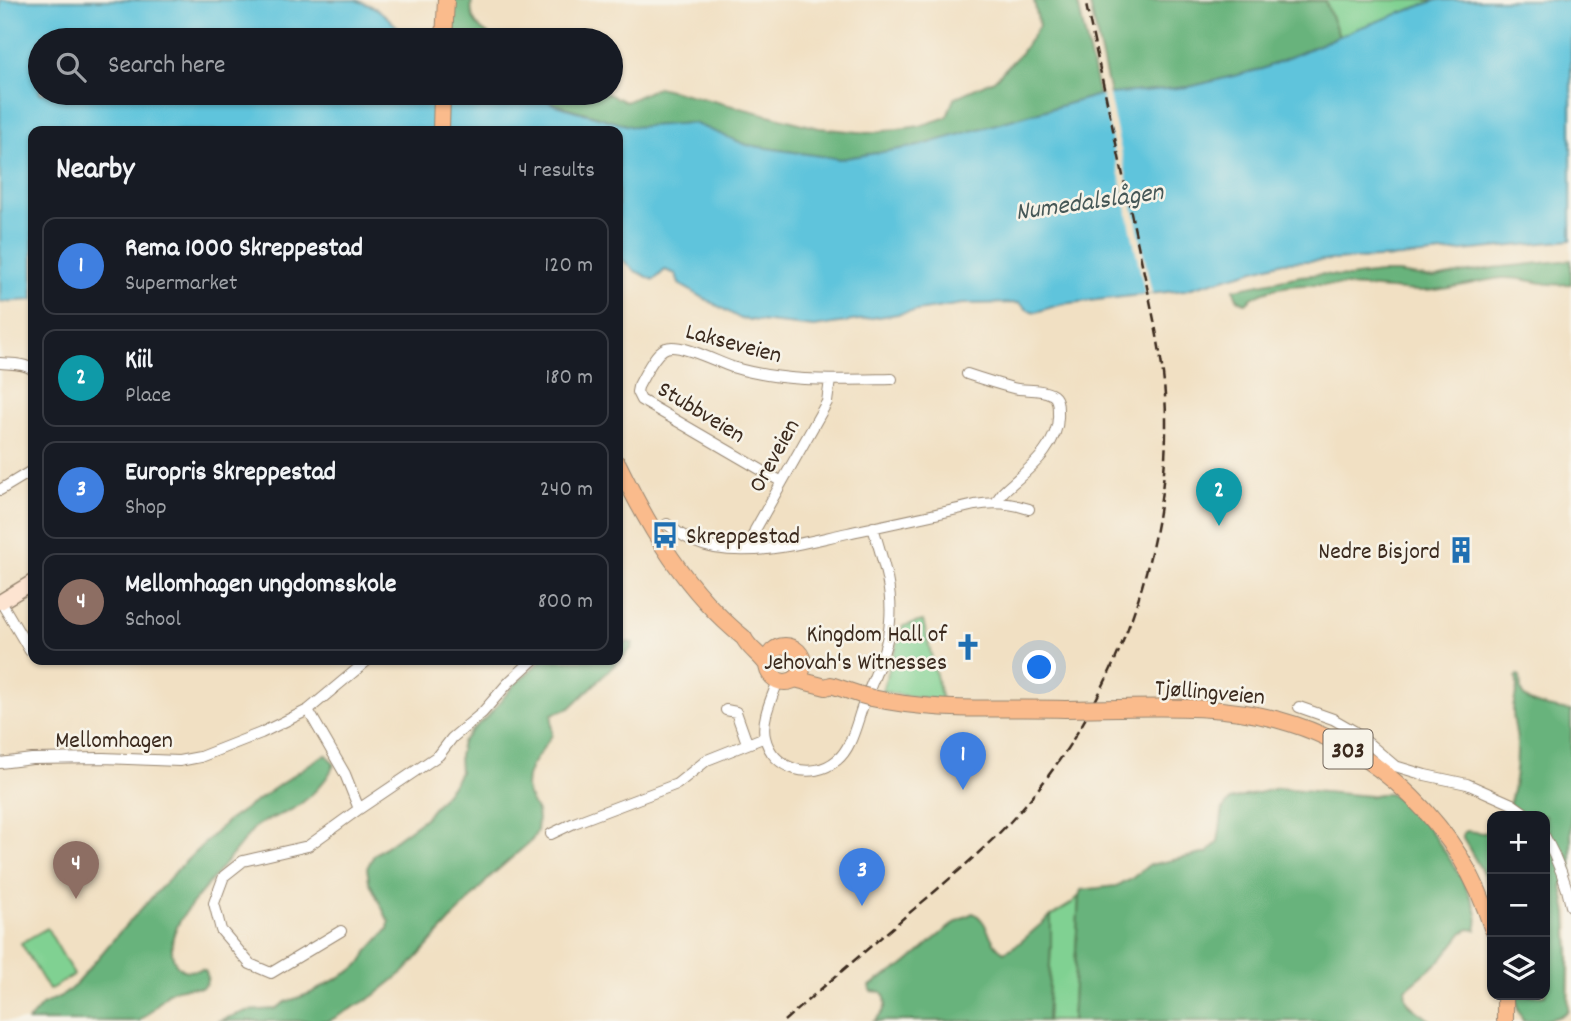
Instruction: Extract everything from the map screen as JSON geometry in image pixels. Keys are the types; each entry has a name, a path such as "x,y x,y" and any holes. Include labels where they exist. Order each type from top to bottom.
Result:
{"main road":[{"path":"444,28 446,0"},
{"path":"442,105 442,126"},
{"name":"303","path":"623,474 669,556 704,602 760,654 771,675 778,681 795,679 826,687 831,685 812,670 793,648 779,648 744,638"},
{"path":"0,602 28,585"},
{"path":"767,665 770,654 779,648"},
{"path":"795,679 802,672 803,660"},
{"name":"Tjøllingveien","path":"831,685 866,697 923,707 1197,709 1255,715 1308,729 1354,752 1394,780 1411,796 1441,830 1470,875 1487,914"},
{"path":"1505,1000 1505,1021"}],"street":[{"name":"Lakseveien","path":"638,396 638,387 657,354 673,346 754,373 780,377 830,380 892,379"},
{"path":"0,363 28,367"},
{"path":"967,374 1016,389 1048,392 1057,400 1058,420 1055,435 1031,467 1000,495 996,503"},
{"name":"Oreveien","path":"748,550 755,530 827,402 830,380"},
{"name":"Stubbveien","path":"638,396 646,404 782,482"},
{"path":"0,490 28,473"},
{"path":"667,524 701,545 748,550 781,547 975,505 996,503 1029,509"},
{"path":"778,681 764,723 769,750 778,761 797,770 814,771 838,760 846,750 885,647 890,624 888,578 873,527"},
{"path":"0,602 28,648"},
{"name":"Mellomhagen","path":"0,763 103,758 179,761 200,757 229,747 308,710 362,665"},
{"path":"341,931 271,973 250,964 221,930 214,902 224,876 243,861 308,846 439,755 452,738 481,713 528,665"},
{"path":"1299,707 1354,730 1395,766 1467,784 1522,811"},
{"path":"308,710 345,774 359,809"},
{"path":"726,710 736,712 747,743"},
{"path":"551,834 677,783 707,761 765,737"},
{"path":"1550,847 1565,879 1571,906"}],"green space":[{"path":"456,0 472,0 472,14 480,28 454,28"},
{"path":"1034,0 1077,0 1099,95 919,146 840,159 747,145 693,123 633,127 558,105 623,105 623,101 626,102 658,87 819,128 868,133 920,126 947,117 954,98 994,80 1021,53 1039,26"},
{"path":"1089,0 1325,1 1339,36 1262,69 1189,87 1110,94"},
{"path":"1307,0 1437,0 1339,36 1325,1"},
{"path":"1571,260 1571,284 1508,278 1423,291 1304,285 1260,293 1246,303 1237,298 1234,289 1322,274 1348,277 1398,273 1433,278 1493,268"},
{"path":"923,621 942,700 882,691 903,626"},
{"path":"633,643 632,648 623,657 623,644"},
{"path":"536,665 614,665 570,708 552,714 552,735 531,766 527,777 528,795 538,820 537,831 532,840 492,875 405,971 374,996 329,1021 218,1021 247,1011 275,1009 311,993 351,971 363,961 367,952 388,929 389,922 369,881 367,868 374,855 425,818 454,783 460,772 462,742 514,685"},
{"path":"1517,675 1520,677 1521,692 1531,701 1571,711 1571,876 1562,886 1567,914 1568,1010 1553,1018 1535,1021 1523,1021 1517,1000 1550,1000 1550,811 1507,811 1516,772 1517,740 1513,711"},
{"path":"327,755 334,764 322,784 295,808 254,828 194,902 175,930 172,954 175,962 186,971 205,970 208,977 206,984 201,988 188,987 171,992 139,1021 28,1021 42,1005 65,994 75,985 178,869 226,822 311,763"},
{"path":"1278,788 1370,796 1384,793 1392,795 1416,814 1442,848 1465,885 1478,922 1476,930 1463,932 1442,959 1406,989 1405,995 1409,1004 1431,1021 1072,1021 1081,890 1116,886 1130,880 1149,865 1207,853 1218,842 1223,809 1230,800"},
{"path":"1487,832 1487,881 1463,838 1463,833"},
{"path":"1079,896 1072,1021 1047,1021 1051,916"},
{"path":"973,913 983,921 995,944 1004,952 1017,945 1051,916 1047,1021 874,1021 883,1011 886,1000 882,992 871,991 870,986 903,966 945,930"},
{"path":"47,928 74,975 49,990 21,943"}],"water":[{"name":"Numedalslågen","path":"0,0 356,0 377,9 399,28 28,28 28,105 555,105 633,127 693,123 747,145 840,159 919,146 1099,95 1189,87 1262,69 1356,29 1437,0 1571,0 1571,240 1403,257 1283,262 1184,290 1062,304 1036,312 1019,303 962,304 814,327 741,319 679,284 676,274 665,270 654,280 635,271 623,260 623,126 28,126 28,300 0,302"}],"pier":[{"path":"1101,91 1108,91 1152,293 1145,294"}],"railway":[{"path":"784,1021 973,858 1010,822 1045,781 1102,687 1125,637 1143,584 1156,530 1164,476 1165,390 1152,312 1085,0"}],"place":[{"name":"Kiil","path":"1219,526"},
{"name":"Skreppestad","path":"665,535"},
{"name":"Nedre Bisjord","path":"1461,550"},
{"name":"Kingdom Hall of Jehovah's Witnesses","path":"968,647"},
{"name":"Rema 1000 Skreppestad","path":"963,790"},
{"name":"Mellomhagen ungdomsskole","path":"76,899"},
{"name":"Europris Skreppestad","path":"862,906"}]}
